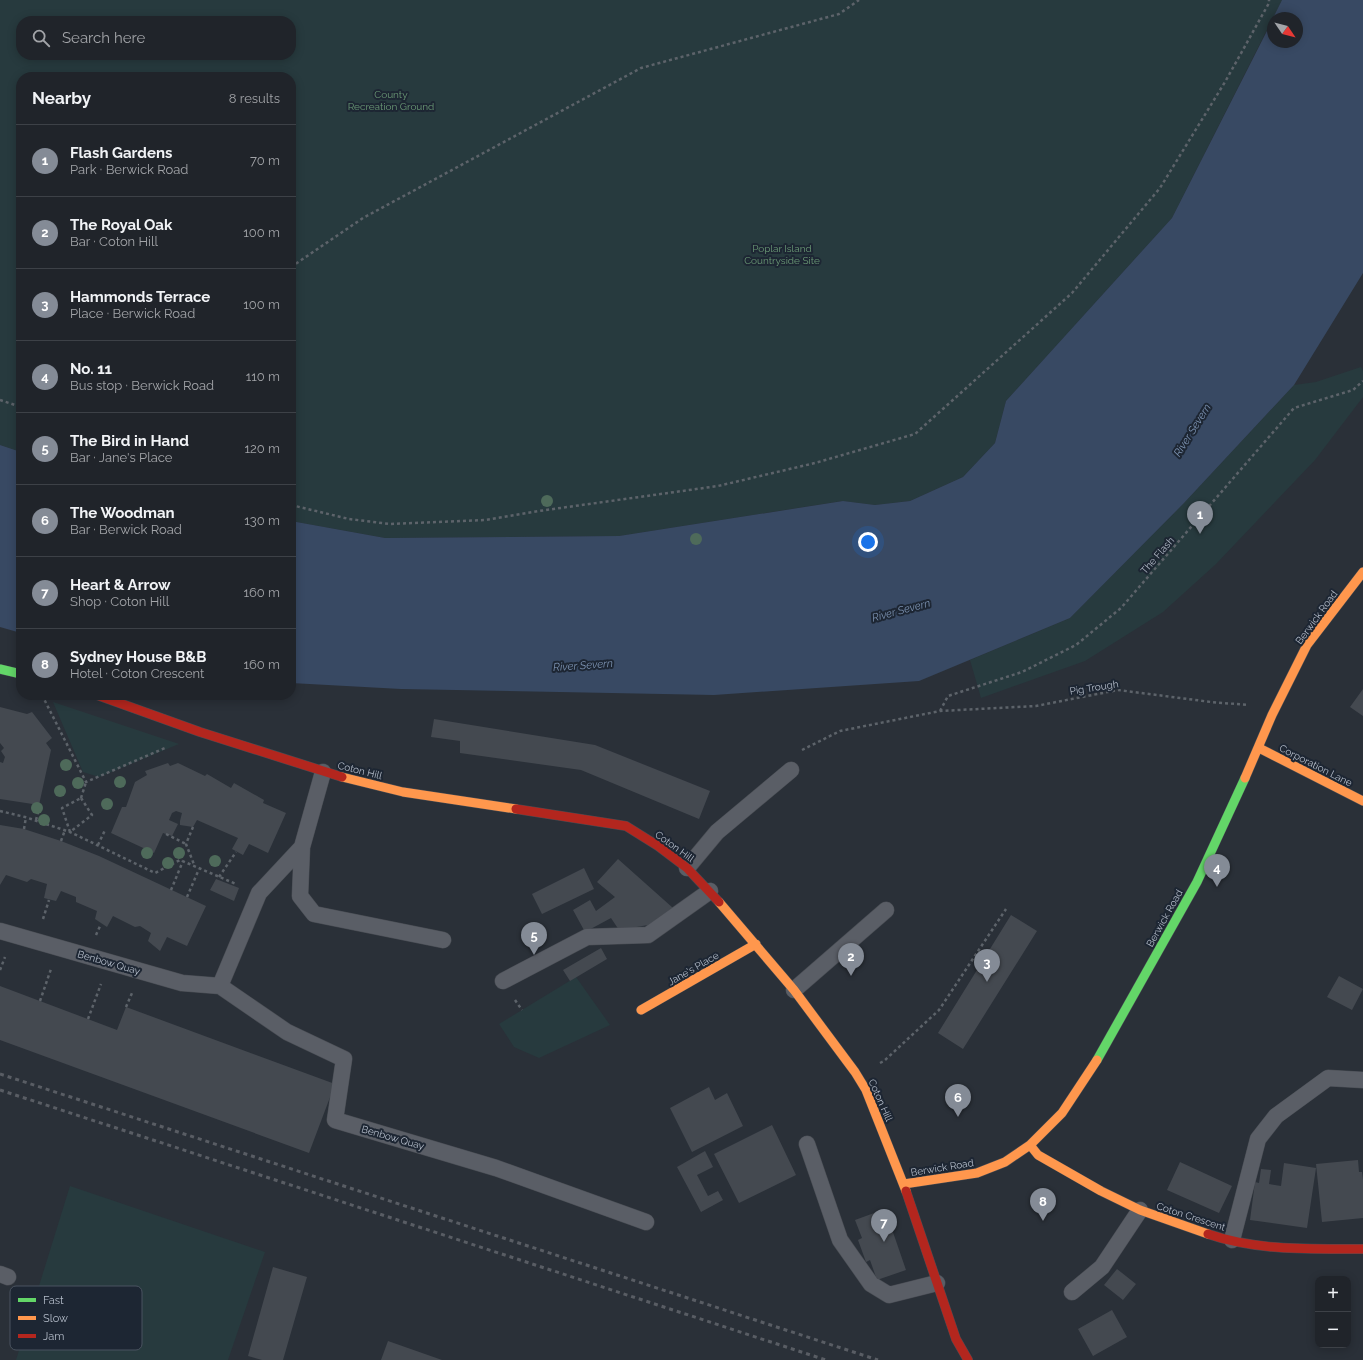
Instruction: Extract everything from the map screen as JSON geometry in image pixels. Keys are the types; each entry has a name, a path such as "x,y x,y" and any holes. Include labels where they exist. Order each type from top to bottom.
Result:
{"main road":[{"name":"Berwick Road","path":"904,1184 977,1173 1005,1162 1030,1145 1062,1113 1106,1045 1197,882 1259,748 1272,715 1307,645 1363,572"},
{"path":"0,669 16,673"},
{"name":"Coton Hill","path":"111,700 200,732 323,772 403,792 626,826 658,846 687,868 710,891 794,990 855,1072 873,1108 904,1184 956,1339 968,1360"},
{"name":"Corporation Lane","path":"1259,748 1363,801"},
{"name":"Jane's Place","path":"641,1010 756,944"},
{"name":"Coton Crescent","path":"1030,1145 1038,1155 1101,1191 1140,1210 1216,1237 1256,1245 1311,1249 1363,1249"}],"lane":[{"path":"687,868 717,832 791,770"},
{"path":"323,772 302,848 300,896 314,914 443,940"},
{"path":"220,986 258,894 302,848"},
{"path":"503,981 587,937 648,935 710,891"},
{"path":"794,990 886,910"},
{"name":"Benbow Quay","path":"0,931 182,983 220,986 287,1032 344,1060 335,1120 496,1168 646,1222"},
{"path":"1232,1240 1258,1139 1276,1116 1328,1078 1363,1080"},
{"path":"807,1144 840,1240 871,1284 889,1295 937,1283"},
{"path":"1072,1292 1102,1267 1140,1210"}],"path":[{"path":"296,264 363,218 641,68 839,14 859,0"},
{"path":"296,506 349,519 390,524 485,520 539,510 718,486 814,463 915,434 1072,293 1160,188 1225,82 1269,3 1269,0"},
{"name":"The Flash","path":"940,711 948,696 1022,672 1076,645 1121,608 1294,408 1353,390 1363,381"},
{"path":"0,400 16,405"},
{"name":"Pig Trough","path":"940,711 1036,706 1118,690 1211,702 1250,705"},
{"path":"45,700 86,782 81,798 62,808 70,832"},
{"path":"86,782 200,732"},
{"path":"70,832 92,815 81,798"},
{"path":"36,820 40,806"},
{"path":"0,811 26,817 65,830 155,873 180,860 258,894"},
{"path":"24,829 26,817"},
{"path":"186,844 193,827"},
{"path":"61,841 65,830"},
{"path":"98,845 105,830"},
{"path":"166,834 186,844 195,867"},
{"path":"219,877 236,852"},
{"path":"171,890 183,861"},
{"path":"187,897 199,869"},
{"path":"855,1072 884,1061 939,1010 1006,909"},
{"path":"40,1001 59,947"},
{"path":"88,1019 110,962"},
{"path":"513,998 522,1010"}],"green space":[{"name":"Poplar Island Countryside Site","path":"0,0 1282,0 1276,12 1267,12 1267,30 1172,218 1006,401 995,443 963,477 910,501 875,505 842,501 619,536 385,538 296,522 296,72 16,72 16,450 0,445"},
{"path":"1361,367 1363,371 1363,397 1315,460 1216,564 1163,612 1085,661 981,698 970,660 1070,618 1184,503 1294,385 1316,382"},
{"path":"53,702 179,744 99,777 83,772"},
{"path":"576,977 610,1025 539,1058 514,1047 499,1024"},
{"path":"70,1186 265,1252 228,1360 16,1360 19,1350 142,1350 142,1286 39,1286"}],"water":[{"name":"River Severn","path":"1282,0 1363,0 1363,273 1294,385 1184,503 1070,618 919,681 714,695 401,689 296,683 296,522 385,538 619,536 843,501 875,505 910,501 963,477 995,443 1006,401 1172,218 1267,31 1267,48 1303,48 1303,12 1276,12"},
{"path":"0,445 16,450 16,632 0,627"}],"building":[{"path":"1363,689 1363,716 1350,707"},
{"path":"0,707 27,714 32,712 52,738 46,743 51,750 39,805 0,799 0,762 3,763 5,757 1,751 4,748 0,743"},
{"path":"434,719 595,745 710,791 699,819 581,770 460,753 460,741 431,737"},
{"path":"168,763 170,766 178,763 205,776 207,774 231,788 234,783 264,800 263,803 286,813 268,853 249,844 243,855 232,849 238,838 197,820 193,827 180,825 182,813 176,811 172,813 169,820 178,824 172,836 163,833 154,853 111,833 122,807 126,807 135,782 147,775 145,771"},
{"path":"0,825 24,829 61,841 99,856 206,906 187,946 167,937 160,951 148,941 151,933 140,926 135,927 113,916 107,927 95,919 97,911 76,902 76,897 61,891 56,901 44,898 47,884 31,879 27,882 6,875 0,885"},
{"path":"618,859 673,908 654,924 619,930 611,918 585,932 573,910 590,900 596,911 615,897 597,882"},
{"path":"584,868 594,889 542,914 532,894"},
{"path":"216,879 239,888 234,901 210,890"},
{"path":"1011,915 1037,931 963,1049 938,1033"},
{"path":"601,948 607,959 570,981 563,970"},
{"path":"1339,976 1363,989 1352,1010 1327,997"},
{"path":"0,986 117,1030 126,1007 335,1084 309,1153 0,1040"},
{"path":"709,1087 715,1100 727,1093 743,1126 692,1152 670,1108"},
{"path":"772,1125 796,1175 739,1203 714,1154"},
{"path":"705,1151 713,1167 697,1175 708,1196 718,1191 723,1200 701,1212 677,1167"},
{"path":"1358,1160 1359,1172 1362,1172 1363,1180 1363,1218 1322,1222 1316,1164"},
{"path":"1180,1162 1232,1186 1219,1213 1167,1190"},
{"path":"1284,1163 1316,1168 1307,1228 1250,1220 1255,1182 1259,1183 1261,1169 1271,1170 1269,1184 1281,1186"},
{"path":"885,1209 906,1270 877,1280 870,1260 866,1262 858,1240 862,1238 855,1220"},
{"path":"273,1267 307,1277 283,1360 262,1360 248,1356"},
{"path":"1117,1269 1136,1284 1123,1300 1104,1285"},
{"path":"1112,1310 1127,1337 1093,1356 1078,1329"},
{"path":"388,1341 442,1360 381,1360"}],"railway":[{"path":"0,1074 878,1360"},
{"path":"0,1090 826,1360"}],"traffic: fast":[{"path":"0,669 16,673"},
{"path":"1097,1060 1197,882 1245,778"}],"traffic: slow":[{"path":"1245,778 1272,715 1307,645 1363,572"},
{"path":"1259,748 1363,801"},
{"path":"342,777 403,792 516,809"},
{"path":"719,902 794,990 855,1072 866,1090 906,1191"},
{"path":"641,1010 756,944"},
{"path":"904,1184 977,1173 1005,1162 1030,1145 1062,1113 1097,1060"},
{"path":"1030,1145 1038,1155 1101,1191 1140,1210 1208,1234"}],"traffic: jam":[{"path":"111,700 200,732 342,777"},
{"path":"516,809 626,826 658,846 687,868 719,902"},
{"path":"906,1191 956,1339 968,1360"},
{"path":"1208,1234 1246,1244 1285,1248 1363,1249"}],"place":[{"name":"Flash Gardens","path":"1200,534"},
{"name":"No. 11","path":"1217,887"},
{"name":"The Bird in Hand","path":"534,955"},
{"name":"The Royal Oak","path":"851,976"},
{"name":"Hammonds Terrace","path":"987,982"},
{"name":"The Woodman","path":"958,1117"},
{"name":"Sydney House B&B","path":"1043,1221"},
{"name":"Heart & Arrow","path":"884,1242"}],"park label":[{"name":"County Recreation Ground","path":"391,100"}]}
